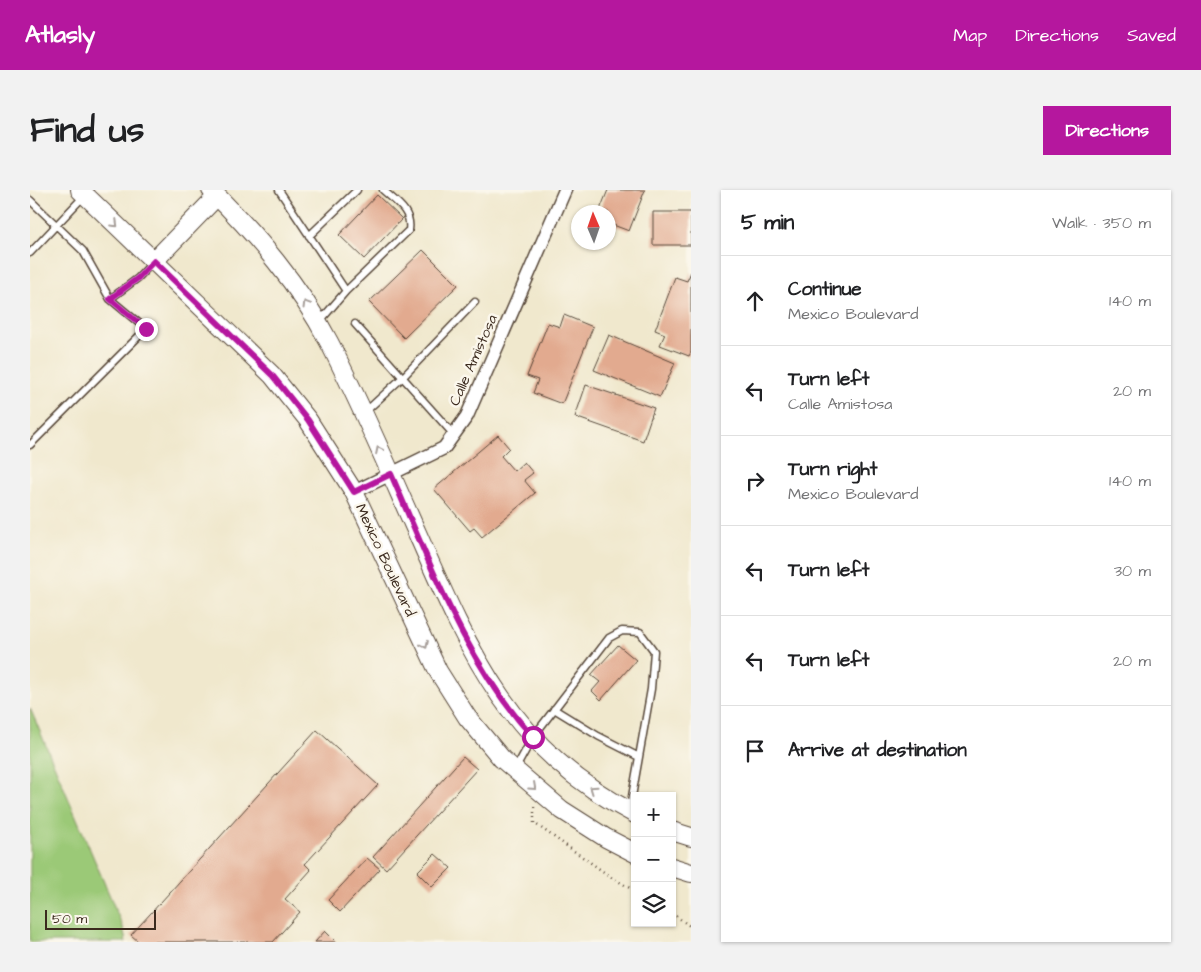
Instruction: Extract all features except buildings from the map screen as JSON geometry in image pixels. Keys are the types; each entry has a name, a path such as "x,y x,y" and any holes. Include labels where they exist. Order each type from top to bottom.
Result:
{"main road":[{"name":"Mexico Boulevard","path":"82,192 272,375 308,420 354,492 438,671 468,717 502,759 562,810 606,838 631,851"},
{"path":"154,261 217,192 273,256 318,323 391,474 470,650 499,696 533,737 570,773 611,802 631,812"},
{"path":"676,832 691,837"},
{"path":"676,868 691,873"}],"street":[{"name":"Calle Amistosa","path":"354,492 444,448 454,435 467,416 565,190"}],"lane":[{"path":"278,190 346,291"},
{"path":"309,236 357,190"},
{"path":"318,323 346,291 409,230 410,221 408,214 383,190"},
{"path":"30,253 57,226 82,192"},
{"path":"30,200 83,251 110,299 146,329 30,445"},
{"path":"110,299 138,278 154,261"},
{"path":"362,414 403,377 474,302"},
{"path":"356,324 454,435"},
{"path":"515,770 533,737 609,638 622,631 640,632 654,651 651,688 635,792"},
{"path":"554,709 598,736 639,757"}],"path":[{"path":"534,788 534,823 611,877 631,889"},
{"path":"676,916 691,928"}],"green space":[{"path":"30,708 123,927 126,942 30,942"}],"route":[{"path":"146,329 110,299 138,278 154,261 272,375 308,420 340,467 354,492 391,474 457,625 470,650 499,696 533,737"}]}
